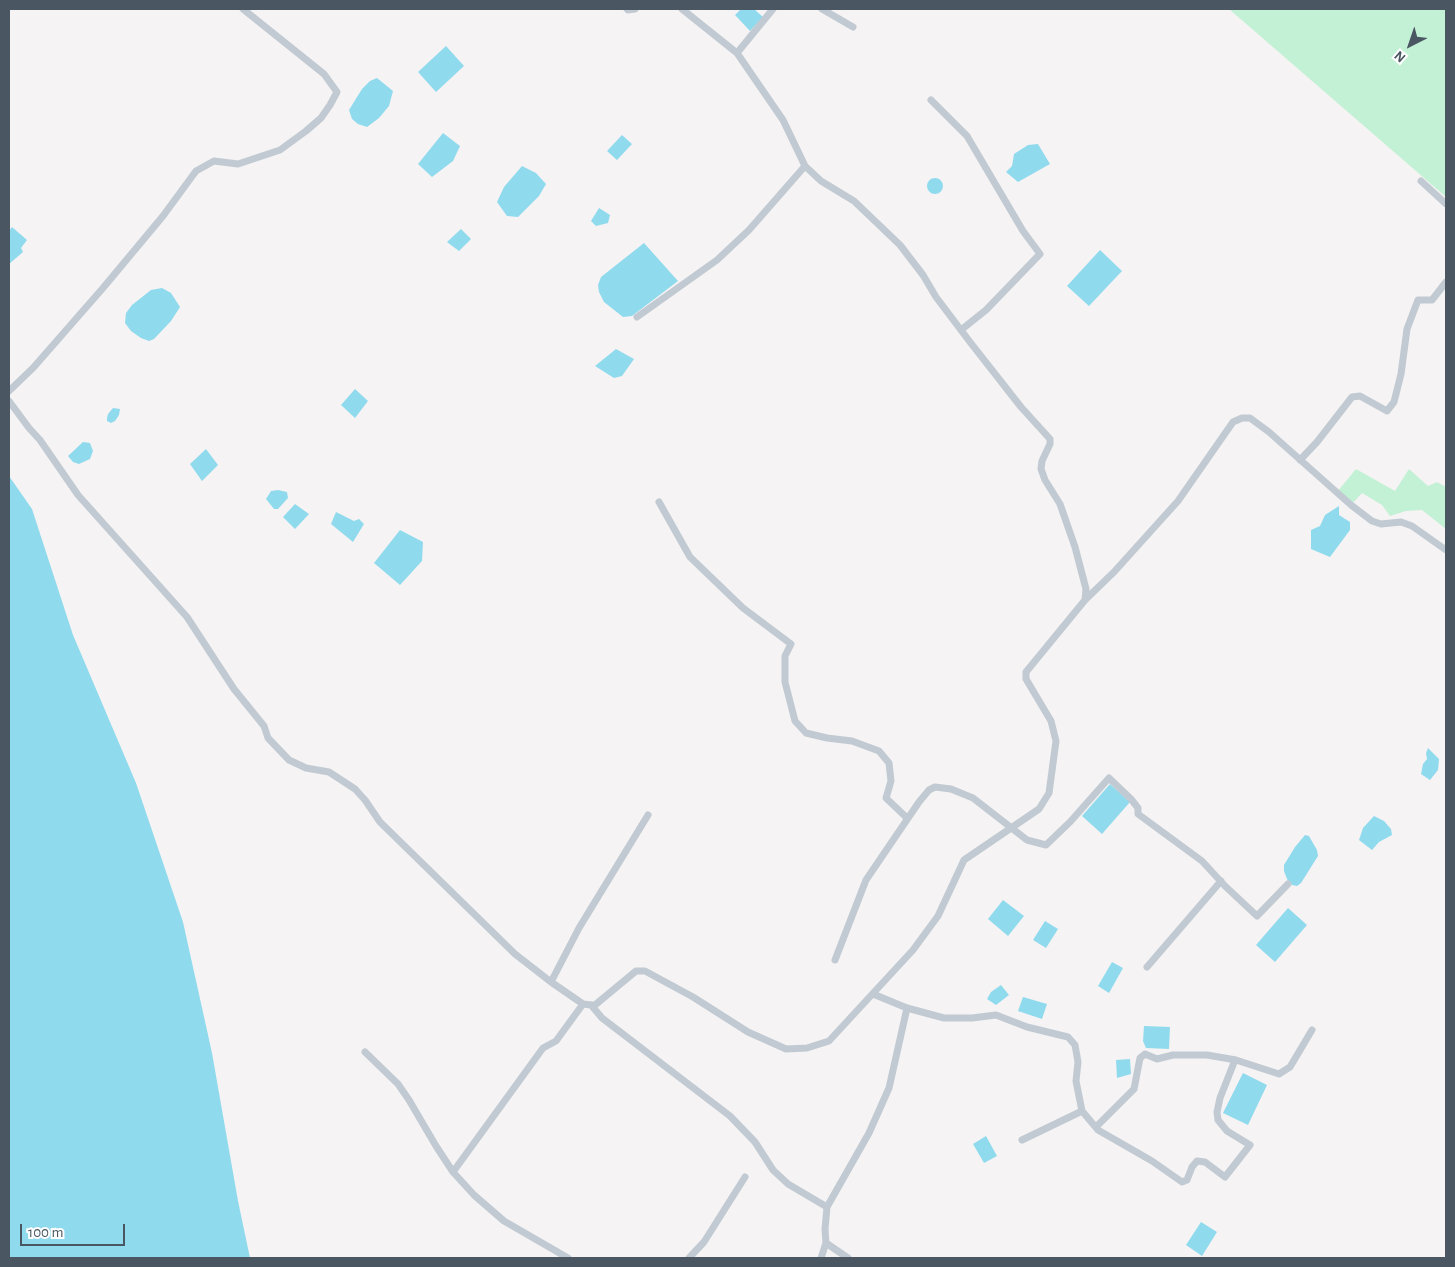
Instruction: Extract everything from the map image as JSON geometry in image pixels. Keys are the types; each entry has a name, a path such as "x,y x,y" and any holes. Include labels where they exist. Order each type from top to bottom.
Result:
{"street":[{"path":"9,391 33,368 109,281 163,216 196,171 214,161 238,164 280,150 321,118 330,105 337,92 324,74 243,9"},
{"path":"627,9 635,9"},
{"path":"682,9 738,53 783,120 805,166 821,181 854,201 900,245 961,330 1021,407 1050,439 1041,468 1045,480 1060,504 1075,547 1086,589 1085,600"},
{"path":"738,53 773,9"},
{"path":"822,9 852,27"},
{"path":"931,100 967,136 1023,231 1040,254 986,310 961,330"},
{"path":"637,317 717,260 750,230 805,166"},
{"path":"1421,181 1446,204"},
{"path":"1300,460 1317,442 1352,397 1360,396 1387,411 1394,402 1401,374 1407,329 1418,300 1432,300 1446,282"},
{"path":"9,401 40,440 78,495 187,616 234,689 264,726 268,738 290,760 306,768 329,772 355,789 380,822 515,954 550,982 587,1004 602,1018 730,1116 755,1142 773,1170 788,1184 827,1208"},
{"path":"587,1004 595,1005 636,971 645,971 693,997 748,1032 786,1049 808,1048 829,1041 914,950 938,916 964,860 1039,809 1049,792 1056,741 1051,721 1026,679 1026,672 1085,600 1114,572 1178,501 1234,422 1242,418 1250,418 1269,432 1351,505 1372,521 1381,524 1401,522 1412,526 1446,550"},
{"path":"659,502 690,557 743,608 791,644 785,656 785,682 795,721 806,733 852,741 879,751 889,763 891,781 886,798 907,818"},
{"path":"835,960 866,880 907,818 929,790 935,787 951,789 973,798 1028,840 1046,845 1070,822 1108,778 1131,799 1138,808 1138,814 1202,861 1258,916 1288,884"},
{"path":"550,982 579,928 648,816"},
{"path":"1147,967 1221,881"},
{"path":"873,994 907,1008 944,1018 972,1018 996,1015 1027,1027 1068,1037 1075,1045 1078,1062 1076,1081 1082,1111 1096,1127 1182,1182 1187,1180 1192,1167 1197,1161 1205,1162 1225,1176 1250,1145 1227,1130 1218,1120 1217,1112 1220,1098 1235,1060"},
{"path":"453,1172 543,1048 556,1041 587,1004"},
{"path":"821,1258 826,1243 827,1208 869,1133 889,1088 907,1008"},
{"path":"1096,1127 1134,1089 1140,1058 1145,1054 1157,1059 1187,1054 1235,1060 1279,1074 1290,1067 1312,1030"},
{"path":"366,1052 404,1092 453,1172 474,1195 504,1221 568,1258"},
{"path":"1022,1140 1082,1111"},
{"path":"689,1258 704,1242 745,1177"},
{"path":"826,1243 848,1258"}],"green space":[{"path":"1229,9 1446,9 1446,197"},
{"path":"1356,469 1395,491 1409,469 1428,486 1437,482 1446,487 1446,529 1422,510 1406,511 1390,516 1382,505 1362,493 1351,505 1337,492"}],"water":[{"path":"741,9 754,9 763,17 750,31 735,15"},
{"path":"446,46 464,66 436,92 418,72"},
{"path":"377,78 393,91 389,106 379,118 367,127 358,124 352,119 349,110 362,89 370,81"},
{"path":"443,133 460,146 453,161 432,177 418,164"},
{"path":"622,135 632,144 617,160 607,151"},
{"path":"1038,144 1050,164 1018,182 1006,172 1012,166 1014,154 1028,145"},
{"path":"522,166 536,173 546,184 539,196 518,217 507,216 497,202 504,187"},
{"path":"932,178 938,178 943,183 941,192 932,194 927,189 927,183"},
{"path":"599,208 610,215 608,223 596,226 591,221"},
{"path":"12,227 27,240 21,248 23,252 9,264 9,231"},
{"path":"461,229 471,239 459,251 447,242"},
{"path":"644,243 678,281 632,316 623,317 604,302 598,285 601,277"},
{"path":"1100,250 1122,271 1089,306 1067,286"},
{"path":"162,288 171,293 180,307 171,321 154,339 149,341 131,331 125,323 126,313 132,305 151,290"},
{"path":"616,349 634,359 622,376 614,378 595,366"},
{"path":"355,389 368,401 355,418 341,405"},
{"path":"113,408 120,409 119,415 111,423 107,421 107,418"},
{"path":"83,442 90,443 93,451 90,459 79,464 73,462 68,456"},
{"path":"206,449 218,465 202,481 190,464"},
{"path":"9,476 32,509 73,635 136,783 183,922 212,1053 250,1258 9,1258"},
{"path":"271,491 287,492 288,498 278,509 274,509 266,499"},
{"path":"295,504 309,514 295,529 283,517"},
{"path":"1339,506 1339,515 1350,522 1350,530 1330,557 1311,549 1311,530 1320,526 1325,515"},
{"path":"336,512 354,521 359,519 364,524 353,542 331,524"},
{"path":"400,530 423,542 422,561 400,585 374,563"},
{"path":"1428,748 1439,759 1438,770 1430,780 1421,774 1423,764 1427,759 1426,753"},
{"path":"1110,784 1130,802 1102,834 1082,816"},
{"path":"1374,816 1384,821 1391,829 1392,835 1379,842 1372,850 1359,840 1363,828"},
{"path":"1305,835 1309,836 1317,850 1318,856 1301,883 1297,886 1292,885 1287,879 1284,865"},
{"path":"1003,900 1024,916 1008,936 988,919"},
{"path":"1288,908 1307,925 1275,962 1256,945"},
{"path":"1045,921 1058,929 1046,948 1033,940"},
{"path":"1112,962 1123,968 1109,993 1098,986"},
{"path":"1001,985 1009,995 996,1005 987,999 991,992"},
{"path":"1023,997 1047,1004 1042,1019 1018,1011"},
{"path":"1144,1026 1170,1027 1169,1049 1146,1048 1143,1041"},
{"path":"1130,1059 1131,1074 1117,1078 1116,1060"},
{"path":"1243,1073 1267,1085 1248,1125 1223,1113"},
{"path":"986,1136 997,1156 984,1163 973,1144"},
{"path":"1201,1222 1217,1232 1202,1256 1186,1245"}]}
